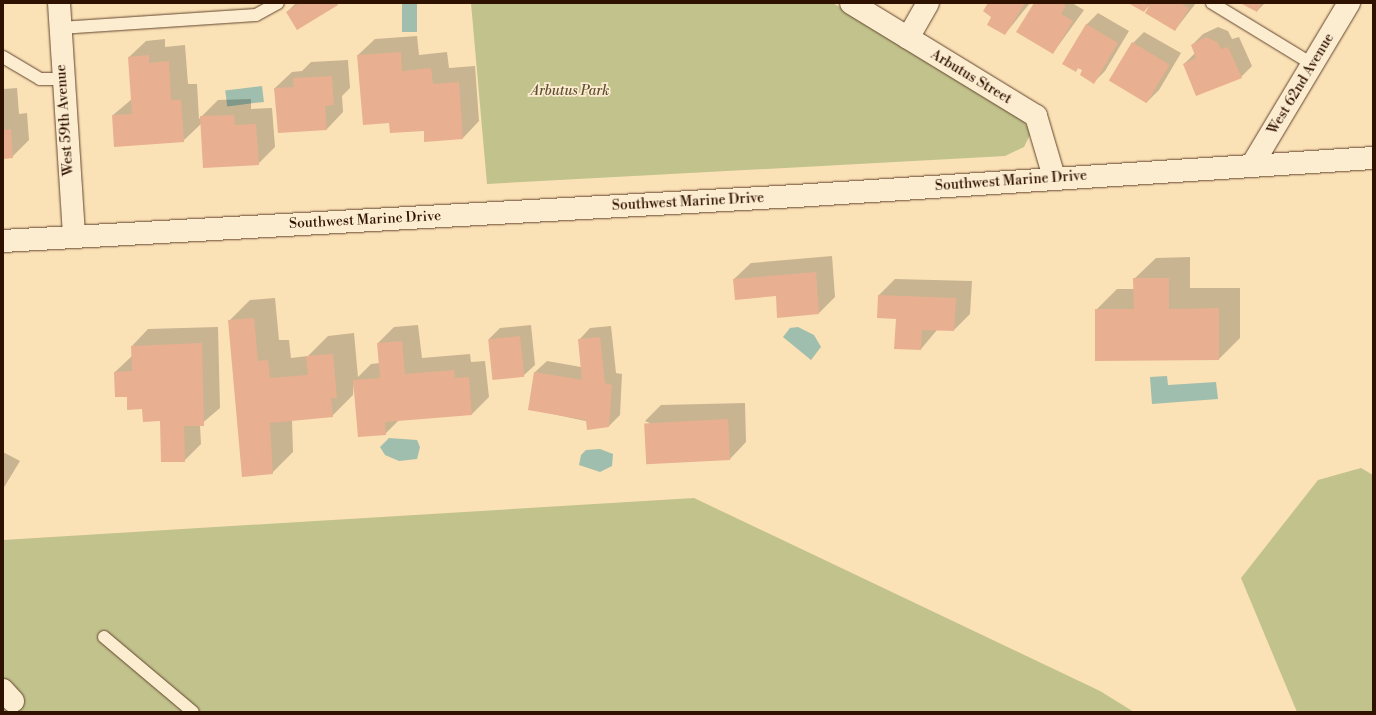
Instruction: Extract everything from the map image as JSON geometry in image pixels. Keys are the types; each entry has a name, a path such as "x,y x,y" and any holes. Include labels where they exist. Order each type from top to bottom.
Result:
{"main road":[{"name":"West 59th Avenue","path":"58,3 74,236"},
{"name":"Arbutus Street","path":"851,3 1036,116 1054,177"},
{"path":"908,38 928,3"},
{"name":"West 62nd Avenue","path":"1252,165 1349,3"},
{"name":"Southwest Marine Drive","path":"3,241 796,196 1054,177 1373,158"}],"lane":[{"path":"60,28 256,15 278,3"},
{"path":"1212,3 1312,64"},
{"path":"3,57 40,79 63,79"},
{"path":"104,638 193,712"}],"green space":[{"name":"Arbutus Park","path":"471,3 833,3 1023,120 1031,133 1024,147 1005,156 487,184"},
{"path":"1361,468 1373,475 1373,712 1297,712 1241,578 1318,480"},
{"path":"694,498 1100,691 1134,712 3,712 3,540"}],"shaded area":[{"path":"402,3 417,3 417,32 402,32"},
{"path":"262,86 264,102 227,106 225,91"},
{"path":"798,327 814,335 821,347 811,360 783,337 790,328"},
{"path":"1167,376 1168,385 1216,382 1218,399 1152,404 1150,377"},
{"path":"389,438 417,440 420,447 417,459 399,461 385,455 380,447"},
{"path":"600,449 613,454 612,466 600,472 579,465 581,455 586,450"}],"building":[{"path":"300,3 337,3 338,5 297,30 286,12"},
{"path":"988,3 1025,3 1005,35 987,25 991,17 983,11"},
{"path":"1034,3 1061,3 1066,6 1061,14 1073,21 1053,54 1016,32"},
{"path":"1128,3 1149,3 1144,12"},
{"path":"1151,3 1180,3 1189,8 1175,31 1145,13"},
{"path":"1240,3 1262,3 1257,12"},
{"path":"1086,24 1118,43 1094,84 1080,75 1082,70 1078,68 1076,72 1062,64"},
{"path":"1206,37 1217,42 1221,49 1228,47 1242,78 1196,96 1183,64 1196,58 1191,45"},
{"path":"1132,42 1170,65 1147,103 1109,81"},
{"path":"401,52 402,71 431,68 433,84 459,82 463,139 424,142 424,131 390,133 389,123 363,125 357,55"},
{"path":"149,55 149,63 169,61 171,100 181,100 184,142 114,147 112,115 132,114 128,57"},
{"path":"332,76 334,105 325,106 327,130 278,133 274,88 294,87 293,78"},
{"path":"234,115 235,125 256,124 259,165 203,168 200,116"},
{"path":"11,129 13,158 3,159 3,130"},
{"path":"816,272 819,314 777,318 776,296 735,300 733,279"},
{"path":"1133,278 1169,278 1169,309 1219,308 1219,360 1095,361 1095,309 1134,309"},
{"path":"878,295 956,298 954,331 922,330 921,350 894,349 896,319 877,318"},
{"path":"254,318 258,361 268,360 270,378 308,375 306,356 333,354 337,398 331,398 333,417 270,423 273,474 242,477 228,320"},
{"path":"520,336 524,377 492,380 488,339"},
{"path":"600,337 605,383 612,385 609,427 587,430 586,420 528,410 534,372 582,380 578,339"},
{"path":"402,341 405,374 454,370 455,378 469,377 472,415 385,422 386,435 358,437 353,380 380,378 377,343"},
{"path":"202,343 204,426 184,426 185,462 161,462 160,421 143,422 142,409 127,410 127,397 115,397 114,372 132,371 131,346"},
{"path":"728,419 730,460 646,464 644,423"}]}
